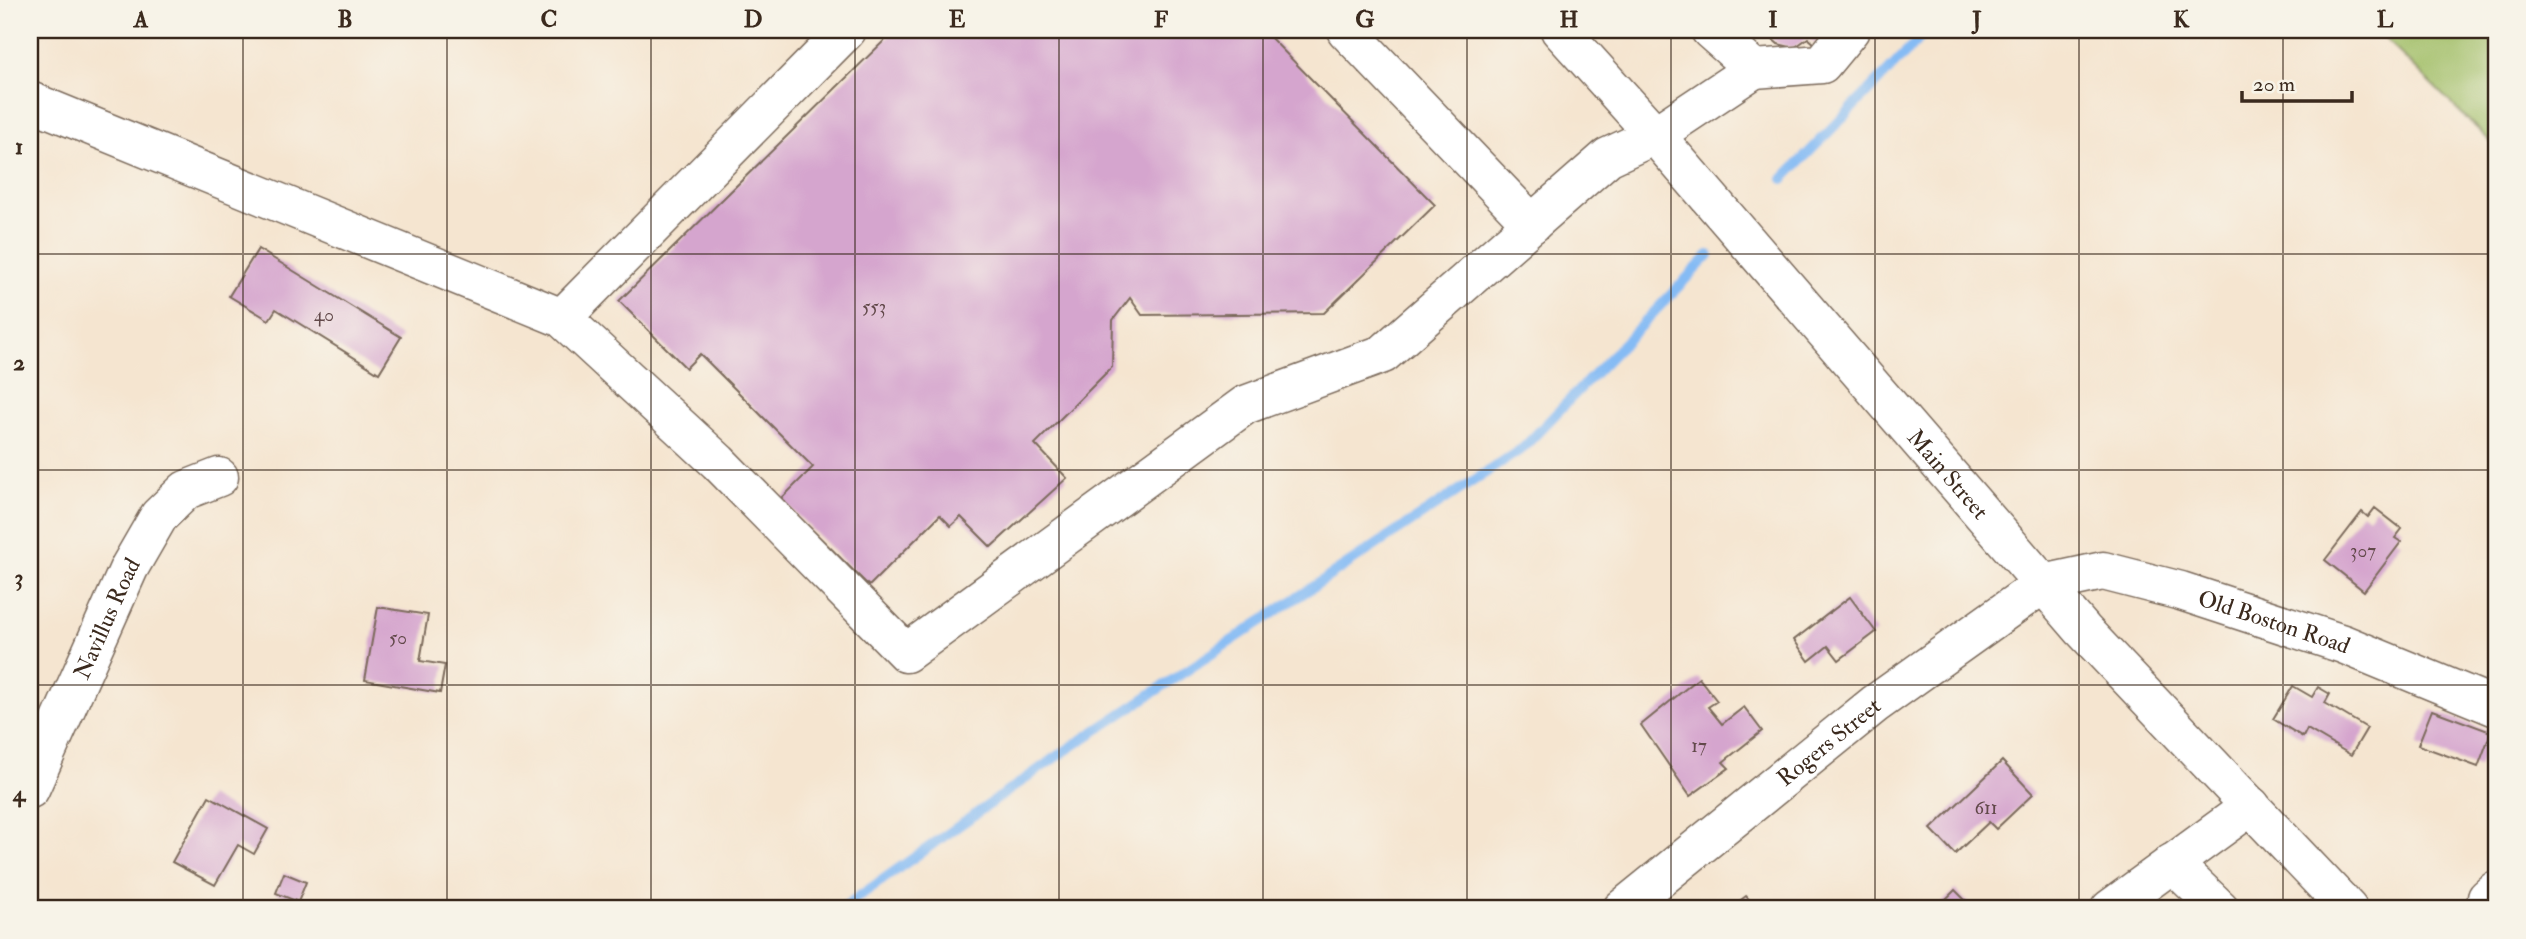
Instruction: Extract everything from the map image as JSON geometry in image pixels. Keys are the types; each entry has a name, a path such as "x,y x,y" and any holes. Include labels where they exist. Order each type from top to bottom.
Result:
{"street":[{"path":"562,318 847,30"},
{"path":"1346,30 1532,224"},
{"name":"Main Street","path":"1560,30 1655,135 2083,630 2348,909"},
{"path":"1710,30 1755,69"},
{"path":"30,101 562,318 718,462 906,653 1245,405 1383,354 1608,157 1655,135 1755,69 1822,64 1850,30"},
{"name":"Navillus Road","path":"30,789 129,568 159,516 186,489 219,477"},
{"name":"Old Boston Road","path":"2043,584 2103,571 2181,591 2343,644 2496,707"},
{"name":"Rogers Street","path":"1622,909 1875,704 2043,584"},
{"path":"2110,909 2251,806"},
{"path":"2172,863 2220,909"}],"green space":[{"path":"2376,30 2496,30 2496,147"}],"building":[{"path":"895,30 1263,30 1435,205 1324,313 1142,315 1130,298 1113,320 1112,367 1035,444 1067,478 991,547 961,517 951,526 940,515 869,586 781,499 813,467 700,354 686,368 619,301"},
{"path":"1768,30 1827,30 1815,44 1808,38 1794,48 1778,44 1771,38"},
{"path":"258,249 401,337 379,373 276,309 269,320 229,296"},
{"path":"2375,508 2402,529 2395,538 2401,542 2364,591 2325,560 2362,512 2368,517"},
{"path":"1850,597 1876,632 1839,660 1828,646 1809,661 1794,640"},
{"path":"378,607 428,615 420,661 445,665 440,693 365,680"},
{"path":"1699,678 1717,701 1708,707 1722,724 1744,707 1762,731 1723,762 1729,768 1690,796 1641,725"},
{"path":"2293,686 2312,697 2318,687 2330,694 2325,703 2367,728 2351,755 2307,729 2303,737 2273,719"},
{"path":"2432,710 2491,732 2478,767 2418,745"},
{"path":"2002,761 2033,794 1996,829 1989,822 1955,854 1931,829"},
{"path":"209,796 268,829 254,854 238,845 215,885 172,862"},
{"path":"284,873 306,882 298,902 276,893"},
{"path":"1955,890 1974,909 1936,909"},
{"path":"1746,896 1757,909 1729,909"}],"waterway":[{"path":"1783,179 1928,30"},
{"path":"841,909 1059,755 1523,448 1709,255"}]}
